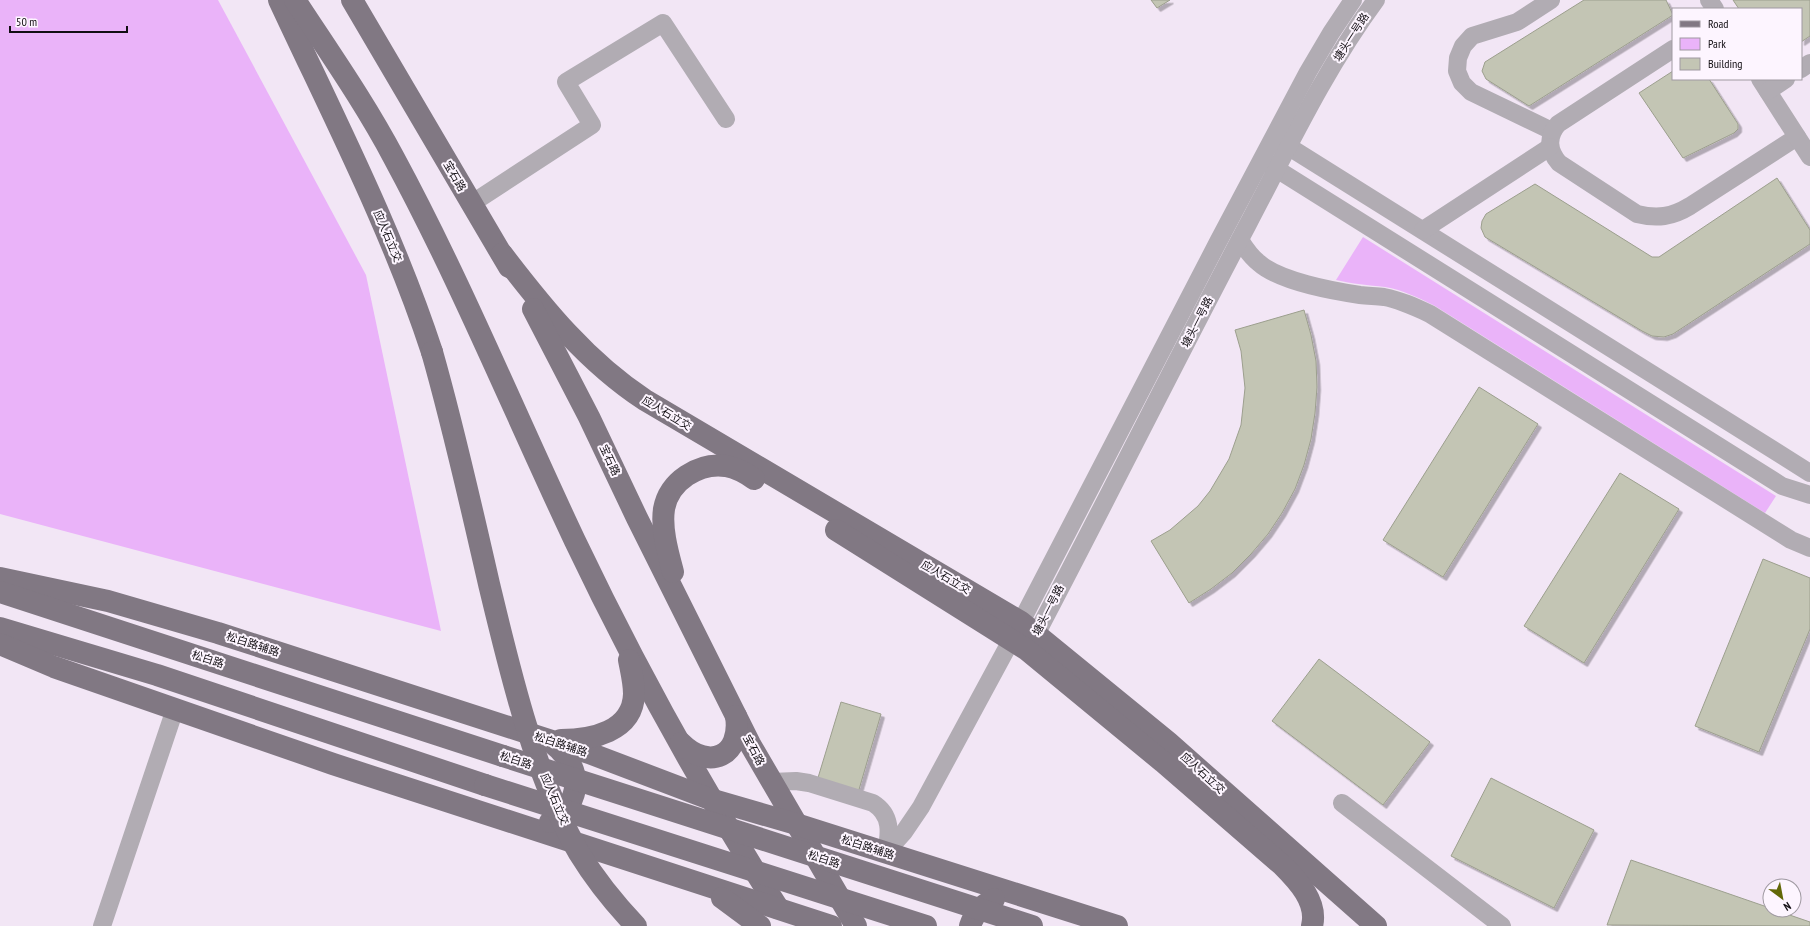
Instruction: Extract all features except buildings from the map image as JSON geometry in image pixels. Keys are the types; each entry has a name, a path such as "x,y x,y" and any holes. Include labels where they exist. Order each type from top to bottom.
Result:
{"main road":[{"name":"应人石立交","path":"279,0 388,232 419,311 447,404 500,628 520,706 534,749 550,790 579,852 598,882 636,926"},
{"path":"295,0 358,96 385,142 434,234 576,542 625,641 710,799 778,908"},
{"name":"宝石路","path":"352,0 471,204 502,254 564,366 686,618 736,716 771,782 856,926"},
{"name":"应人石立交","path":"502,254 566,333 599,366 622,386 1024,636 1168,742 1376,926"},
{"path":"686,618 666,543 664,508 669,495 677,483 688,474 701,468 726,466 748,475 1024,636 1157,757 1282,865 1304,891 1311,905 1313,921 1312,926"},
{"name":"松白路辅路","path":"0,578 108,601 166,617 549,740 710,799 886,852 1117,926"},
{"name":"松白路","path":"0,592 1032,926"},
{"path":"0,628 157,675 485,785 926,926"},
{"path":"549,740 573,740 593,737 608,732 621,724 630,711 634,695 625,641"},
{"path":"0,644 54,667 333,764 832,926"},
{"path":"680,742 697,756 706,758 716,757 725,752 732,745 736,737 736,716"},
{"path":"516,824 531,826 548,823 561,815 570,803 575,790 575,774 570,761 561,749 549,740"},
{"path":"701,884 742,911 760,926"},
{"path":"970,926 972,918 981,907 993,899 1006,896 1021,896"}],"street":[{"name":"塘头一号路","path":"1024,636 1261,160 1316,59 1353,0"},
{"name":"塘头一号路","path":"1024,636 1240,240 1324,80 1346,42 1376,0"},
{"path":"1551,0 1516,22 1472,36 1463,46 1458,58 1457,71 1462,83 1471,92 1551,139"},
{"path":"471,204 592,125 566,82 664,23 726,119"},
{"path":"1423,230 1551,139 1558,124 1672,50"},
{"path":"1782,80 1764,85 1810,157"},
{"path":"1274,137 1810,473"},
{"path":"1551,139 1553,156 1559,163 1637,214 1650,218 1664,217 1678,213 1797,137"},
{"path":"1261,160 1782,486 1810,495"},
{"path":"1240,240 1258,263 1270,272 1284,278 1360,295 1384,297 1408,304 1430,314 1791,540 1810,548"},
{"path":"886,852 904,832 1024,636"},
{"path":"102,926 175,709"},
{"path":"771,782 796,781 873,803 882,810 889,824 886,852"},
{"path":"1342,803 1502,926"},
{"path":"778,908 789,926"}],"green space":[{"path":"0,0 218,0 366,275 441,631 0,514"},
{"path":"1363,237 1776,496 1765,513 1435,306 1392,288 1336,280"}]}
